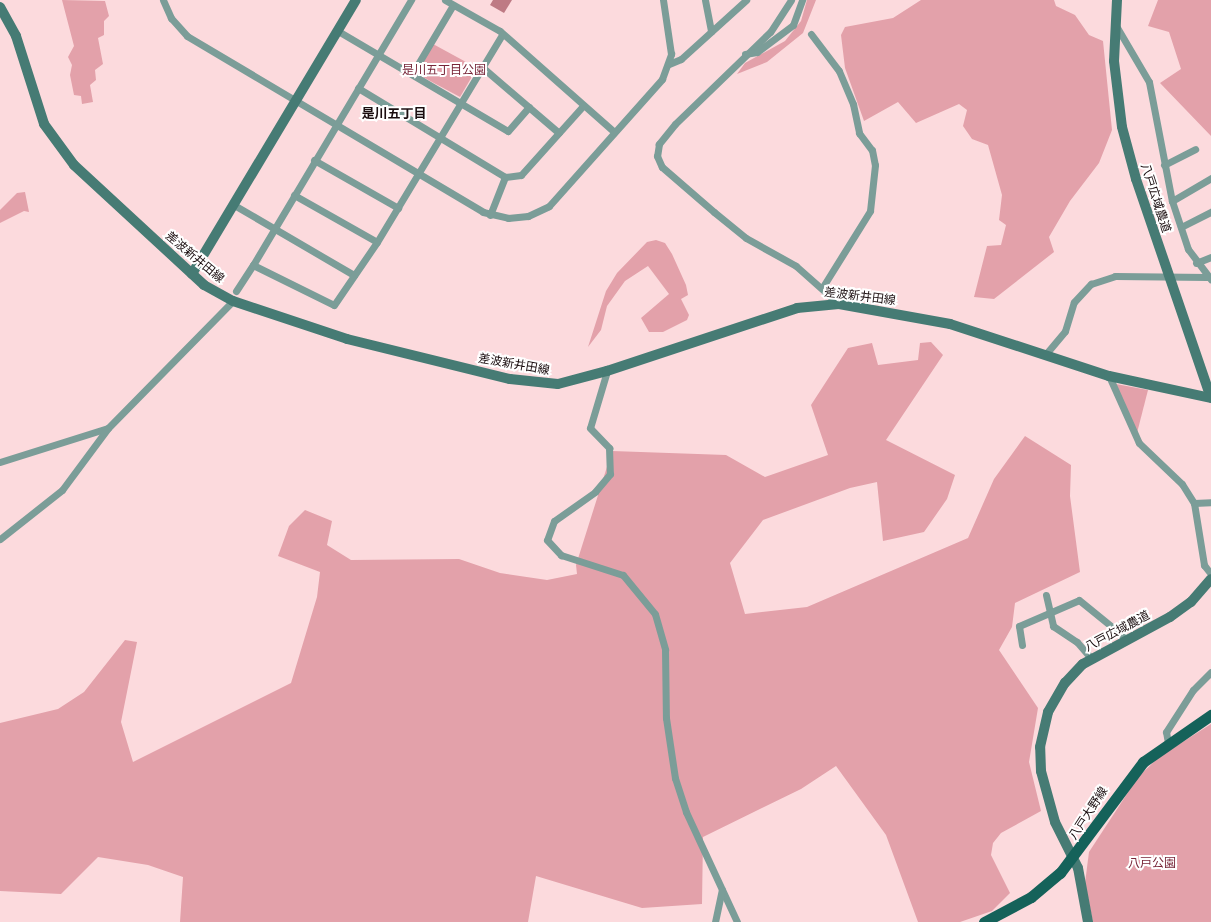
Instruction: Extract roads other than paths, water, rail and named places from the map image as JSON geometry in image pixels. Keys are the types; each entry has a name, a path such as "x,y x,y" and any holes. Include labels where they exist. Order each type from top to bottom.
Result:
{"main road":[{"path":"192,274 356,0"},
{"name":"八戸広域農道","path":"1115,3 1115,81 1122,127 1170,279 1211,398"},
{"name":"差波新井田線","path":"0,7 16,36 52,139 74,164 192,274 235,296 347,339 510,378 558,384 607,371 797,308 839,304 950,324 1109,376 1211,398"},
{"name":"八戸広域農道","path":"1088,922 1081,876 1074,858 1053,816 1041,771 1040,747 1044,723 1058,693 1091,658 1180,610 1211,579"},
{"name":"八戸大野線","path":"984,922 1031,897 1074,858 1122,785 1143,762 1168,743 1211,715"}],"street":[{"path":"163,0 171,18 187,36 490,215 517,218 543,210 662,79 669,64 663,0"},
{"path":"0,539 62,490 108,428 235,296 274,227 411,0"},
{"path":"445,0 500,30 502,35 614,132"},
{"path":"705,0 711,31"},
{"path":"669,64 681,59 746,0"},
{"path":"791,0 781,20 675,124 659,144 658,160 682,186 746,238 796,266 839,304"},
{"path":"745,54 757,52 793,25 802,0"},
{"path":"412,74 453,4"},
{"path":"1115,24 1149,82 1172,201 1196,263 1209,278"},
{"path":"338,31 508,131 529,107"},
{"path":"811,34 839,71 853,104 859,132 872,150 876,165 870,211 822,288"},
{"path":"253,265 334,305 377,242 502,35"},
{"path":"482,67 558,133"},
{"path":"358,88 506,178 520,175 583,106"},
{"path":"1164,165 1195,149"},
{"path":"314,160 398,208"},
{"path":"490,215 506,178"},
{"path":"1172,201 1211,178"},
{"path":"294,195 377,242"},
{"path":"234,205 354,275"},
{"path":"1181,227 1211,212"},
{"path":"1196,263 1211,257"},
{"path":"1045,355 1065,331 1074,302 1091,284 1114,276 1170,279 1209,278"},
{"path":"607,371 590,428 609,448 610,474 595,492 554,521 547,540 561,556 623,575 655,614 665,650 666,718 675,778 686,812 737,922"},
{"path":"1109,376 1138,442 1182,484 1194,503 1204,565 1211,574"},
{"path":"0,462 108,428"},
{"path":"1194,503 1211,502"},
{"path":"1046,595 1053,626 1077,642 1091,658"},
{"path":"1022,645 1019,626 1049,610 1082,600 1127,639"},
{"path":"1168,743 1166,732 1193,690 1211,672"},
{"path":"715,922 722,890"}],"district":[{"name":"是川五丁目","path":"394,113"}],"park label":[{"name":"是川五丁目公園","path":"444,70"},
{"name":"八戸公園","path":"1152,863"}]}
